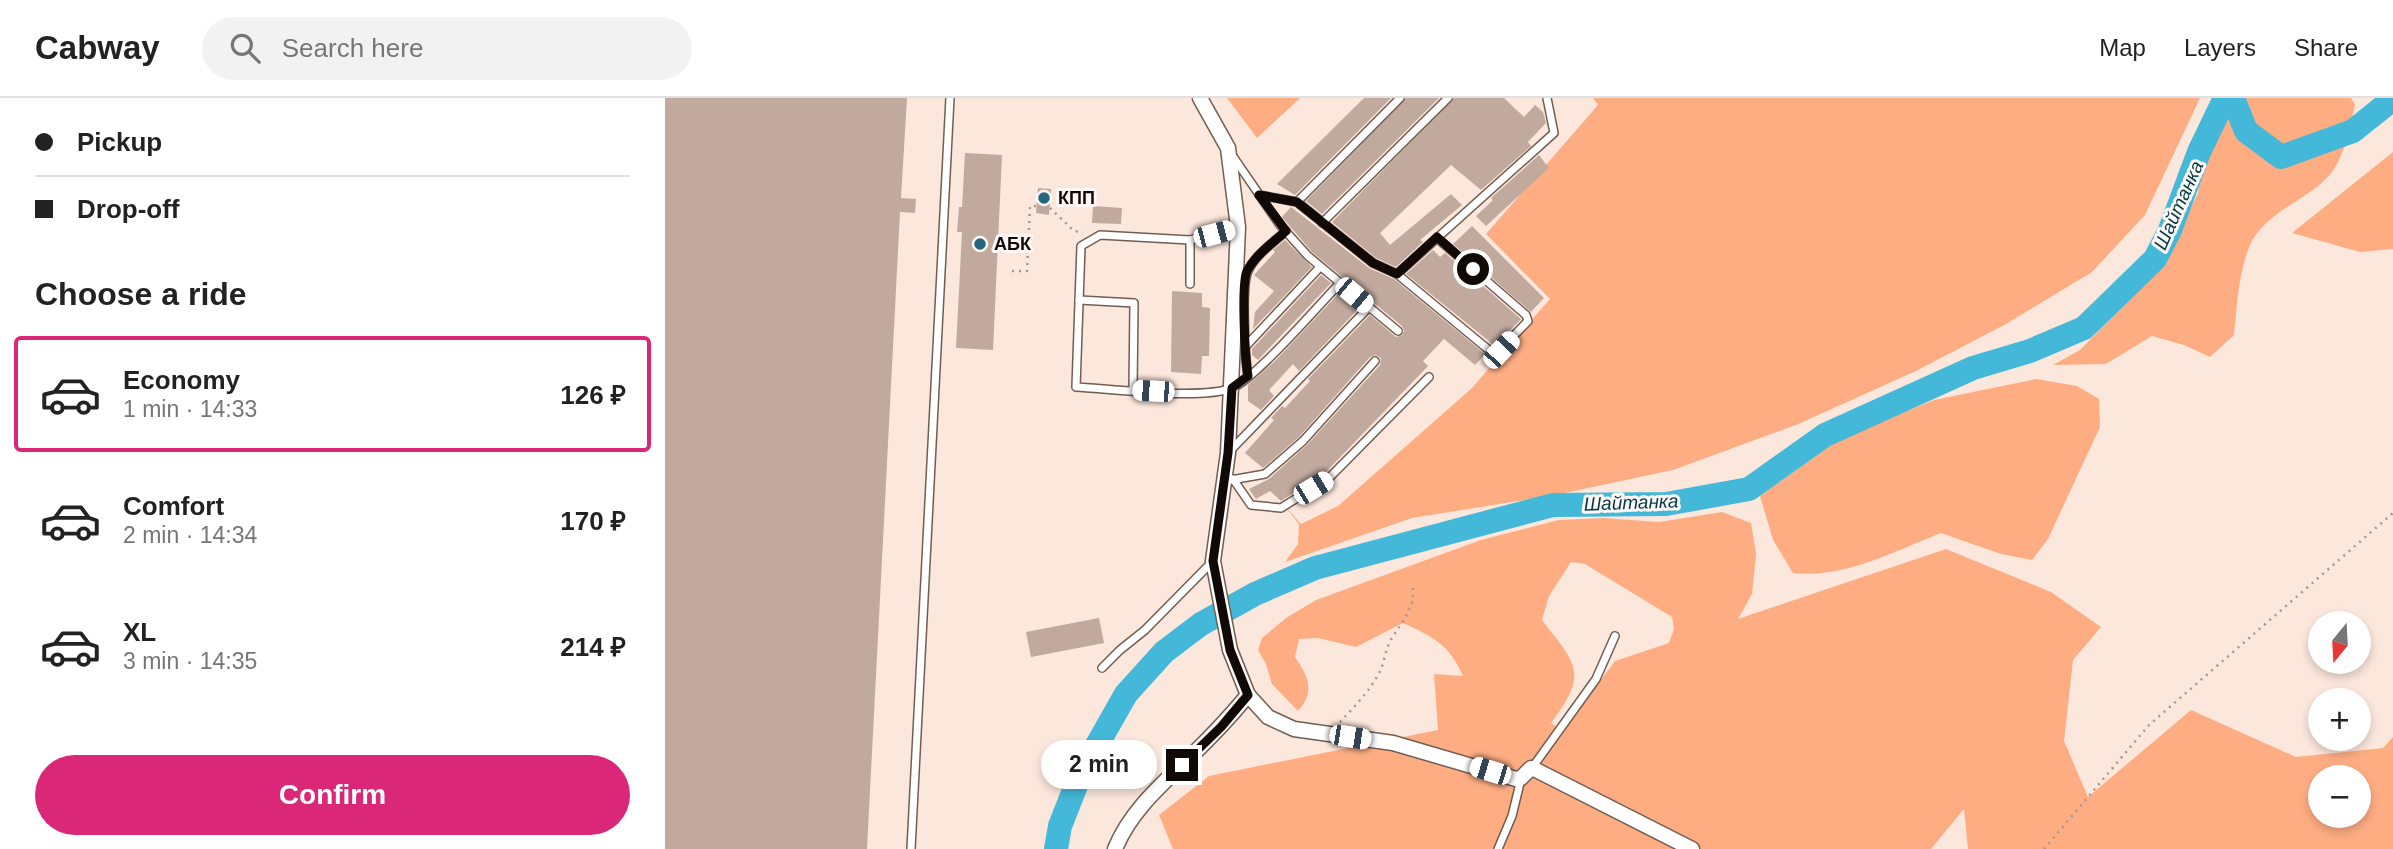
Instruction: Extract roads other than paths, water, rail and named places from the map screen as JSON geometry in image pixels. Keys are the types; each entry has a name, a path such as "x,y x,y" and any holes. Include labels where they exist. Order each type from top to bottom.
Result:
{"street":[{"path":"1200,98 1228,148 1238,227 1228,481 1213,561 1230,650 1248,695 1269,717 1294,729 1393,743 1526,773 1692,849"},
{"path":"1115,849 1124,827 1143,803 1221,727 1248,695"}],"lane":[{"path":"911,849 950,98"},
{"path":"1297,202 1400,98"},
{"path":"1322,223 1448,98"},
{"path":"1397,274 1554,133 1547,98"},
{"path":"1228,148 1286,231 1320,267 1398,331"},
{"path":"1259,195 1297,202 1373,263 1397,274 1495,355 1528,321 1526,315 1437,237"},
{"path":"1238,227 1190,240 1100,234 1081,246 1076,387 1194,393 1232,388 1248,376 1340,283"},
{"path":"1248,376 1246,272 1286,231"},
{"path":"1190,240 1190,284"},
{"path":"1246,346 1320,267"},
{"path":"1079,300 1134,303 1133,390"},
{"path":"1228,453 1369,307"},
{"path":"1228,481 1265,474 1303,442 1375,361"},
{"path":"1228,481 1251,505 1281,508 1329,478 1429,377"},
{"path":"1102,668 1145,630 1213,561"},
{"path":"1498,849 1526,773 1596,679 1615,636"}],"waterway":[{"name":"Шайтанка","path":"1056,849 1060,826 1080,775 1126,694 1164,652 1201,624 1255,594 1315,568 1553,505 1666,504 1749,489 1825,435 1973,368 2030,351 2084,328 2155,259 2170,230 2199,152 2225,98"},
{"name":"Шайтанка","path":"2233,98 2246,131 2281,157 2353,131 2393,99"}],"place":[{"name":"КПП","path":"1044,198"},
{"name":"АБК","path":"980,244"}]}
